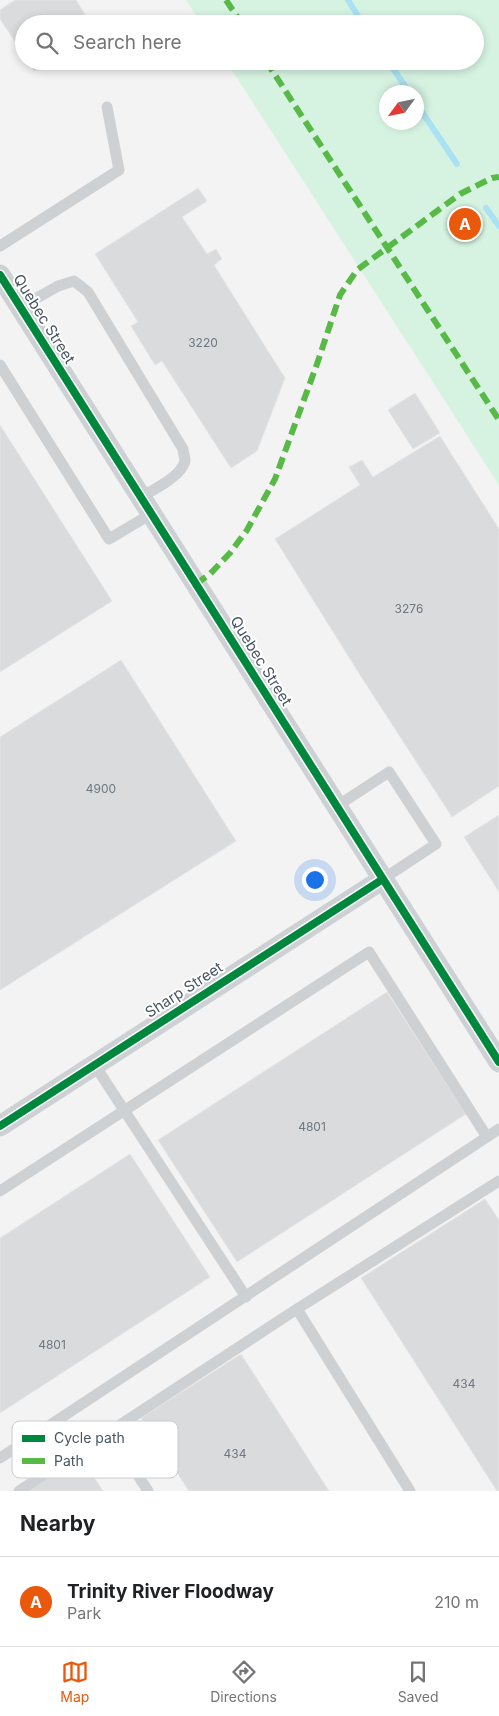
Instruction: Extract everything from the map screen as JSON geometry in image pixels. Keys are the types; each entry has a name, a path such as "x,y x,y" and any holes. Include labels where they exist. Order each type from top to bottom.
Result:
{"street":[{"name":"Quebec Street","path":"2,281 21,307 499,1062"},
{"name":"Sharp Street","path":"0,1126 383,879"}],"lane":[{"path":"0,246 119,170 107,107"},
{"path":"0,365 110,539 180,470 184,461 183,448 88,292 74,281 58,286 21,307"},
{"path":"337,806 389,772 436,844 383,879"},
{"path":"0,1191 369,952 487,1137"},
{"path":"94,1064 246,1297"},
{"path":"57,1421 499,1129"},
{"path":"127,1421 297,1309 497,1186"},
{"path":"297,1309 410,1491"},
{"path":"0,1458 12,1450"},
{"path":"19,1491 39,1478"},
{"path":"140,1478 148,1491"}],"green space":[{"path":"186,0 499,0 499,485 232,70 484,70 484,15 196,15"}],"building":[{"path":"15,0 76,0 85,15 15,15 15,42 0,19 0,10"},
{"path":"198,188 207,201 182,217 207,254 216,249 222,259 214,265 285,378 257,451 231,468 162,361 155,365 131,326 138,322 95,254"},
{"path":"415,393 440,433 413,449 388,410"},
{"path":"0,425 112,601 0,672"},
{"path":"440,436 499,529 499,786 452,817 275,539 360,485 349,467 362,460 373,477"},
{"path":"121,660 236,841 0,990 0,737"},
{"path":"499,815 499,892 464,837"},
{"path":"387,992 466,1114 237,1262 158,1140"},
{"path":"130,1154 210,1277 0,1413 0,1238"},
{"path":"485,1199 499,1220 499,1491 497,1491 361,1278"},
{"path":"241,1354 329,1491 189,1491 178,1474 178,1421 143,1421 141,1418"},
{"path":"48,1478 95,1478 103,1491 28,1491"}],"waterway":[{"path":"348,0 357,15"},
{"path":"394,70 404,85"},
{"path":"424,115 457,164"},
{"path":"486,208 499,226"}],"marked path":[{"path":"226,0 236,15"},
{"path":"272,70 499,420"},
{"path":"196,584 210,574 230,553 247,530 275,479 340,295 357,270 460,194 492,178 499,177"}],"cycle path":[{"path":"0,275 499,1062"},
{"path":"0,1126 383,879"}],"place":[{"name":"Trinity River Floodway","path":"465,224"}]}
